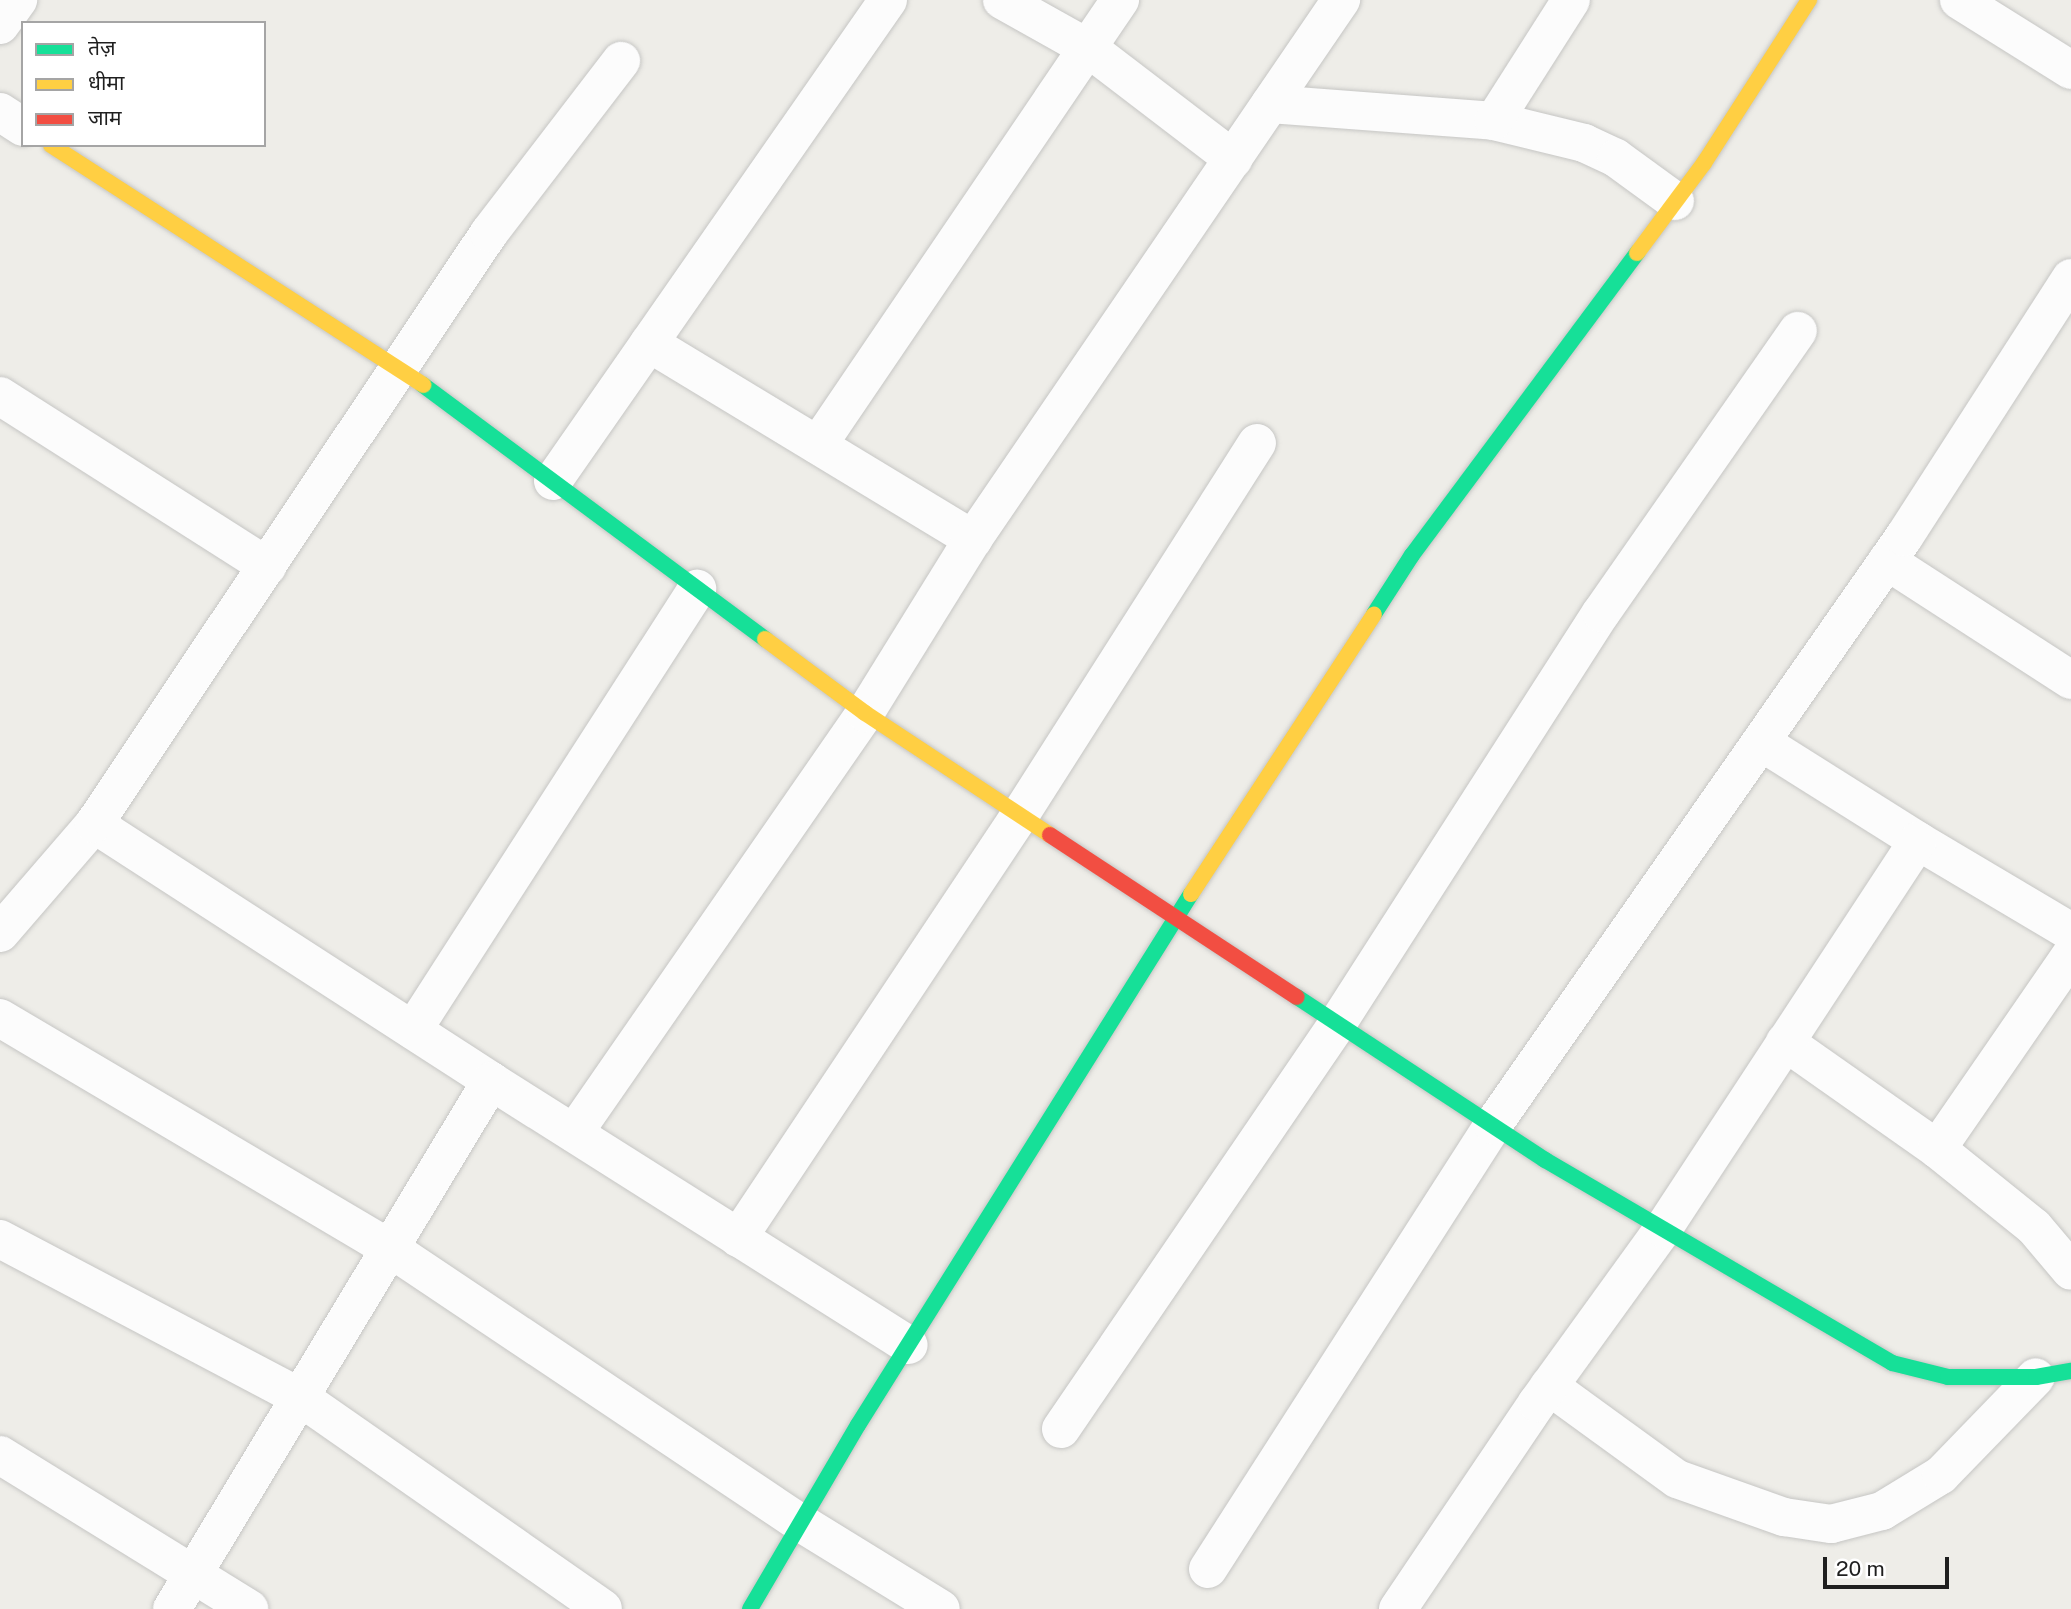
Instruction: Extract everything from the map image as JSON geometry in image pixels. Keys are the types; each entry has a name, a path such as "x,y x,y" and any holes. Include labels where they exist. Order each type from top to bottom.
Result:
{"street":[{"path":"0,25 18,0"},
{"path":"553,481 888,0"},
{"path":"1002,0 1088,47 1233,159"},
{"path":"817,445 1120,0"},
{"path":"574,1133 865,713 973,539 1341,0"},
{"path":"1494,121 1571,0"},
{"path":"750,1609 909,1345 1176,918 1412,555 1704,163 1809,0"},
{"path":"1959,0 2071,70"},
{"path":"0,933 94,824 489,233 621,61"},
{"path":"1270,104 1494,121 1584,143 1616,158 1675,201"},
{"path":"0,112 21,126"},
{"path":"54,147 399,367 865,713 1493,1125 1663,1229 1892,1363 1948,1377 2053,1374"},
{"path":"1208,1569 1493,1125 1887,561 2071,278"},
{"path":"1061,1429 1337,1024 1601,613 1798,331"},
{"path":"649,343 973,539"},
{"path":"0,397 267,565"},
{"path":"738,1238 1020,816 1257,443"},
{"path":"1887,561 2071,680"},
{"path":"413,1030 697,589"},
{"path":"1761,742 1918,841 2071,932"},
{"path":"94,824 491,1081 909,1345"},
{"path":"1398,1609 1549,1386 1663,1229 1918,841"},
{"path":"1937,1149 2071,955"},
{"path":"0,1018 391,1249 800,1523 941,1609"},
{"path":"1786,1042 1937,1149 2034,1227 2071,1271"},
{"path":"172,1609 195,1575 491,1081"},
{"path":"0,1239 301,1398 603,1609"},
{"path":"1549,1386 1677,1479 1784,1517 1831,1524 1882,1511 1941,1475 2053,1374"},
{"path":"0,1455 249,1609"}],"traffic: fast":[{"path":"1374,614 1412,555 1637,253"},
{"path":"423,385 765,639"},
{"path":"750,1609 858,1425 1191,894"},
{"path":"1297,997 1545,1160 1892,1363 1948,1377 2036,1377 2071,1371"}],"traffic: slow":[{"path":"1637,253 1704,163 1809,0"},
{"path":"54,147 423,385"},
{"path":"1191,894 1374,614"},
{"path":"765,639 865,713 1050,835"}],"traffic: jam":[{"path":"1050,835 1297,997"}]}
